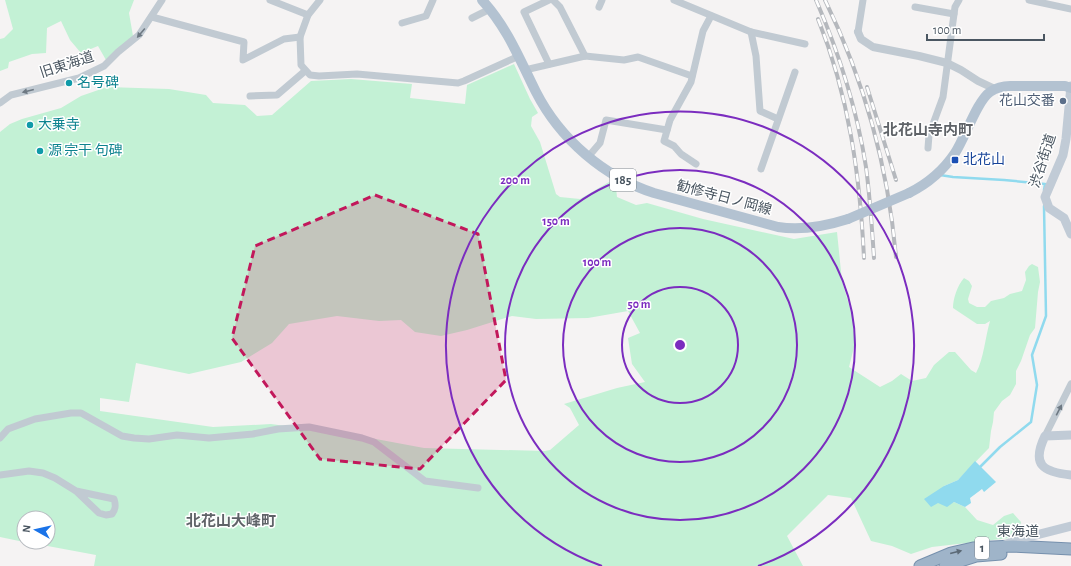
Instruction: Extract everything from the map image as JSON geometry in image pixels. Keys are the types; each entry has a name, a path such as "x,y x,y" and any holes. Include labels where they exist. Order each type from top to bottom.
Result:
{"highway":[{"name":"東海道","path":"920,566 951,553 973,548 1000,547 1071,549"},
{"name":"東海道","path":"945,566 976,556 984,555 1013,553 1071,556"}],"main road":[{"name":"勧修寺日ノ岡線","path":"482,0 504,29 520,56 537,94 550,115 562,131 588,157 614,175 644,190 730,215 778,227 817,227 848,219 920,187 947,164 960,145 983,98 996,89 1004,86 1022,85 1071,87"},
{"name":"渋谷街道","path":"1070,231 1064,218 1049,208 1045,197 1062,154 1066,139 1071,87"},
{"path":"1071,435 1045,436 1040,447 1041,462 1047,470 1056,474 1071,475"},
{"path":"1000,547 1017,540 1071,526"},
{"path":"1047,532 1045,540 1047,548"}],"street":[{"name":"旧東海道","path":"0,103 11,95 79,78 104,66 139,35 162,0"},
{"path":"270,0 308,15"},
{"path":"320,0 308,15 300,37 301,65 310,75 357,74 458,83 520,56"},
{"path":"402,23 426,16 433,0"},
{"path":"549,0 524,12 549,64"},
{"path":"553,0 560,7 586,56"},
{"path":"674,0 689,3 711,16 751,32 805,44"},
{"path":"863,0 858,32 859,37 863,41 879,49 919,56 947,63 978,81 996,89"},
{"path":"928,148 929,135 943,97 955,7 959,0"},
{"path":"1030,0 1071,9"},
{"path":"915,7 954,14"},
{"path":"472,18 490,9"},
{"path":"696,164 681,154 674,146 664,141 670,120 691,82 703,31 711,16"},
{"path":"152,17 244,42 243,60 284,39 300,37"},
{"path":"751,32 756,56 760,111 778,119"},
{"path":"526,70 586,56 624,60 638,57 692,76"},
{"path":"250,96 277,95 306,71"},
{"path":"761,169 795,72"},
{"path":"588,157 600,142 606,120 667,130"},
{"path":"1045,436 1071,384"},
{"path":"0,438 8,430 16,426 35,420 71,413 81,414 122,436 150,439 176,435 209,438 253,434 278,429 309,427 374,442 425,481 478,488"},
{"path":"0,475 29,472 42,473 55,478 76,491 99,513 106,515 112,514 115,509 116,504 114,499 76,491"},
{"path":"99,513 97,507 98,502 104,496"}],"highlighted area":[{"path":"375,195 478,234 506,380 420,469 320,459 232,338 255,246"}],"green space":[{"path":"5,0 134,0 129,13 133,36 106,60 98,46 81,53 70,40 61,21 47,28 46,53 32,54 9,62 8,68 0,71 0,39 4,38 13,29"},
{"path":"514,64 538,113 532,117 531,126 540,142 556,194 560,197 580,199 609,182 616,188 617,197 636,205 647,203 703,219 794,239 837,232 842,281 852,315 856,339 849,367 880,387 892,381 901,374 912,381 926,378 934,365 949,352 955,352 971,370 976,373 983,354 990,321 985,324 977,324 953,308 959,285 964,278 969,281 972,286 968,299 969,303 977,307 985,307 991,301 1022,291 1026,280 1025,272 1029,266 1032,264 1038,267 1040,282 1035,328 1030,335 1016,371 1016,384 1010,395 1002,401 994,412 989,448 958,480 944,486 938,503 950,504 954,502 965,507 977,520 993,525 1004,516 1013,513 1021,522 1019,531 1010,538 932,547 911,554 892,546 871,541 851,498 828,495 787,536 803,566 94,566 96,555 56,548 56,510 16,510 16,540 0,537 0,132 10,124 61,108 81,96 107,87 169,89 206,95 213,103 245,105 257,116 272,115 311,81 351,79 412,84 410,98 465,104 467,85","holes":["628,311 640,333 628,338 632,364 645,382 617,388 564,404 570,408 579,425 550,450 545,451 424,448 365,437 271,424 213,427 100,411 100,398 129,402 136,363 189,374 241,362 272,343 289,324 337,316 379,321 401,320 415,332 441,336 467,330 512,316 536,319 588,318"]}],"water":[{"path":"975,461 996,482 984,492 982,489 970,498 971,503 965,507 954,502 947,507 938,503 931,507 924,499 944,486 958,480"}],"waterway":[{"path":"940,175 1045,184 1044,190"},
{"path":"978,469 1000,447 1031,422 1037,385 1032,355 1046,316 1044,206"}],"railway":[{"path":"816,0 840,61 858,124 866,167 874,258"},
{"path":"825,0 852,62 863,93 881,157 896,257"},
{"path":"818,19 838,77 851,137 856,167 864,258"},
{"path":"867,87 896,180"}],"place":[{"name":"名号碑","path":"69,83"},
{"name":"花山交番","path":"1063,101"},
{"name":"大乗寺","path":"30,125"},
{"name":"源 宗干 句碑","path":"40,151"},
{"name":"北花山","path":"955,160"}],"district":[{"name":"北花山寺内町","path":"928,130"},
{"name":"北花山大峰町","path":"231,521"}]}
